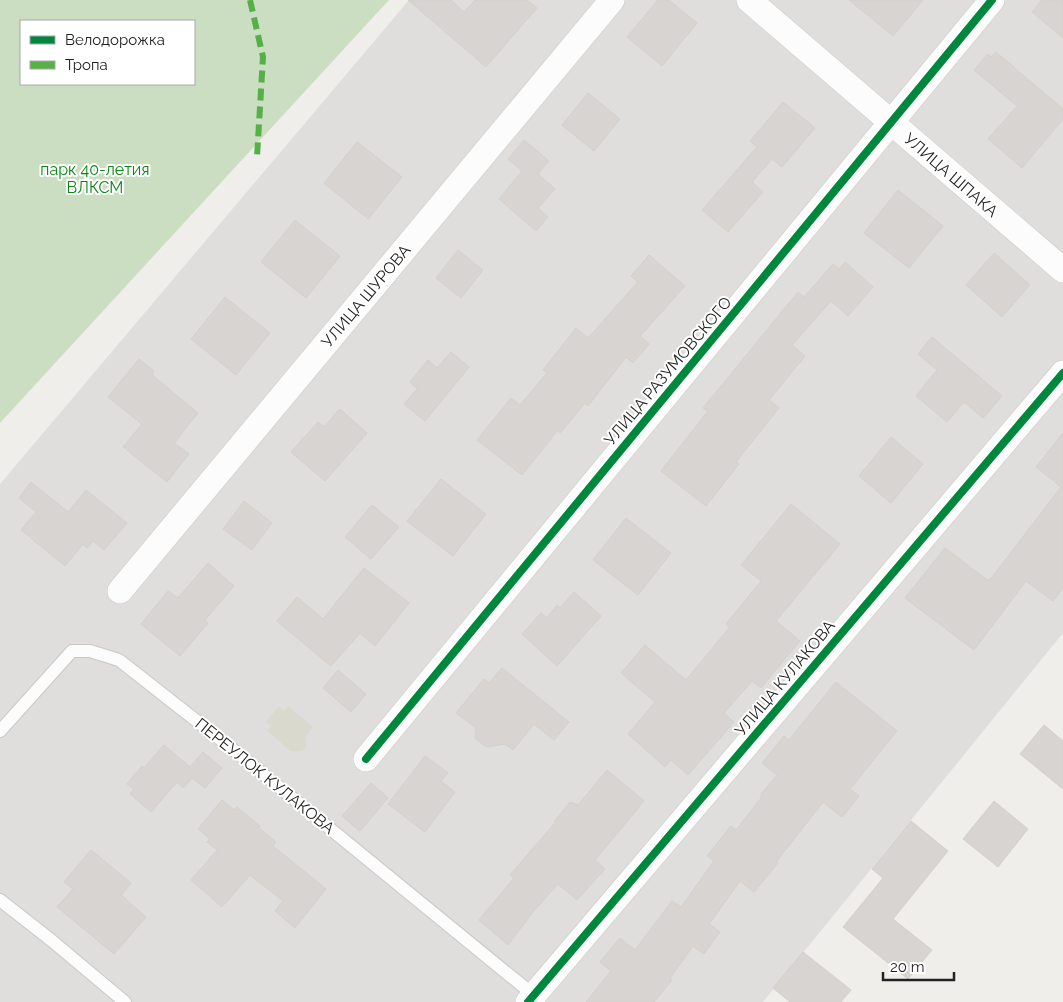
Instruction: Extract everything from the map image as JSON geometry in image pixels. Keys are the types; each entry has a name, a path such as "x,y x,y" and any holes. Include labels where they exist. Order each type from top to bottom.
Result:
{"street":[{"name":"УЛИЦА ШУРОВА","path":"120,591 612,0"},
{"name":"УЛИЦА ШПАКА","path":"750,0 890,123 1063,270"},
{"name":"УЛИЦА РАЗУМОВСКОГО","path":"366,759 992,0"},
{"name":"УЛИЦА КУЛАКОВА","path":"529,997 1063,373"}],"lane":[{"name":"ПЕРЕУЛОК КУЛАКОВА","path":"0,732 72,652 90,651 119,660 235,751 529,997"},
{"path":"0,900 51,940 124,1002"}],"shaded area":[{"path":"409,0 1063,0 1063,633 763,1002 0,1002 0,484"},
{"path":"279,706 284,711 288,706 313,727 305,737 306,747 302,751 291,751 267,731 271,726 266,722"}],"green space":[{"name":"парк 40-летия ВЛКСМ","path":"0,0 389,0 0,423"}],"building":[{"path":"408,0 451,0 464,12 475,0 527,0 537,8 486,67"},
{"path":"658,0 669,0 697,23 662,66 627,37"},
{"path":"849,0 923,0 893,36"},
{"path":"1042,0 1063,0 1063,38 1032,12"},
{"path":"996,52 1063,109 1063,119 1022,168 988,139 1017,106 974,70 988,54 991,57"},
{"path":"588,93 620,119 594,151 562,125"},
{"path":"783,102 815,128 782,167 772,159 752,182 763,192 728,232 702,210 757,147 750,141"},
{"path":"524,140 549,161 538,174 555,189 538,208 548,217 536,231 499,199 522,171 508,159"},
{"path":"357,142 402,177 368,219 324,183"},
{"path":"898,190 943,226 909,268 864,233"},
{"path":"295,220 340,256 306,298 261,262"},
{"path":"458,250 483,270 461,298 436,278"},
{"path":"994,253 1030,285 1002,317 966,285"},
{"path":"649,255 685,286 640,336 649,344 633,363 626,357 588,406 585,403 560,433 558,430 522,475 477,440 511,398 520,405 547,373 543,370 576,328 588,338 638,282 631,276"},
{"path":"845,262 873,287 848,316 831,301 792,345 805,356 769,400 779,408 736,462 739,464 706,506 661,471 708,411 703,408 798,292 804,297 833,264 839,269"},
{"path":"225,297 270,333 236,375 191,339"},
{"path":"932,337 1002,396 983,418 964,402 947,422 916,396 937,370 918,354"},
{"path":"451,352 469,367 425,421 404,404 417,389 410,382 428,360 437,368"},
{"path":"139,359 154,371 152,375 198,413 174,443 189,454 167,482 123,447 142,424 108,397"},
{"path":"340,409 367,433 325,481 291,452 318,422 324,427"},
{"path":"1063,433 1063,588 1053,601 1026,581 974,650 905,598 945,548 989,581 1061,487 1036,467"},
{"path":"891,437 923,464 891,503 859,476"},
{"path":"441,479 486,514 453,556 407,521"},
{"path":"31,482 68,512 86,490 127,523 104,550 93,541 87,548 83,544 65,566 21,530 36,512 19,498"},
{"path":"244,501 272,523 252,550 223,529"},
{"path":"791,504 840,544 776,621 800,641 761,688 752,681 724,713 734,722 688,775 671,760 665,767 628,734 655,702 621,673 645,645 686,680 730,627 726,624 761,581 741,565"},
{"path":"372,505 399,527 371,559 345,537"},
{"path":"626,518 671,553 638,595 593,560"},
{"path":"208,563 234,586 205,620 208,623 180,656 141,624 168,591 178,598"},
{"path":"364,568 409,603 375,646 360,633 331,666 277,621 297,597 323,619"},
{"path":"574,592 601,616 557,666 522,634 541,613 547,618 557,605 560,608"},
{"path":"502,668 569,722 554,740 534,724 513,750 505,744 486,747 475,738 476,728 456,713 484,679 489,683"},
{"path":"338,670 366,694 351,712 323,688"},
{"path":"836,682 897,731 850,789 859,796 842,817 823,802 754,892 740,881 709,924 720,932 704,954 693,946 670,978 672,980 654,1002 586,1002 611,971 600,962 620,938 635,950 672,901 681,907 714,861 707,856 731,826 736,830 777,775 762,763 784,736 789,740"},
{"path":"1044,725 1063,741 1063,789 1020,754"},
{"path":"164,745 190,767 203,752 222,768 205,788 192,778 183,788 177,782 151,812 130,794 134,789 127,784 142,766 144,768"},
{"path":"425,756 448,773 441,781 455,792 425,832 388,804"},
{"path":"607,770 644,801 595,860 605,869 577,900 558,884 533,912 508,945 479,920 514,878 510,875 555,823 570,802 578,805"},
{"path":"371,783 388,798 360,831 342,816"},
{"path":"222,800 234,810 237,807 260,826 258,827 276,842 273,846 326,889 295,928 275,911 283,901 250,875 222,907 191,880 217,850 207,842 210,839 198,829"},
{"path":"994,801 1028,829 998,867 963,839"},
{"path":"911,821 948,851 893,919 932,950 908,979 843,927 883,878 872,869"},
{"path":"91,850 131,883 121,895 146,917 114,954 57,907 73,889 64,882"},
{"path":"803,952 851,990 841,1002 790,1002 773,988"}],"marked path":[{"path":"250,0 263,57 257,157"}],"cycle path":[{"path":"366,759 992,0"},
{"path":"528,1002 1063,373"}]}
